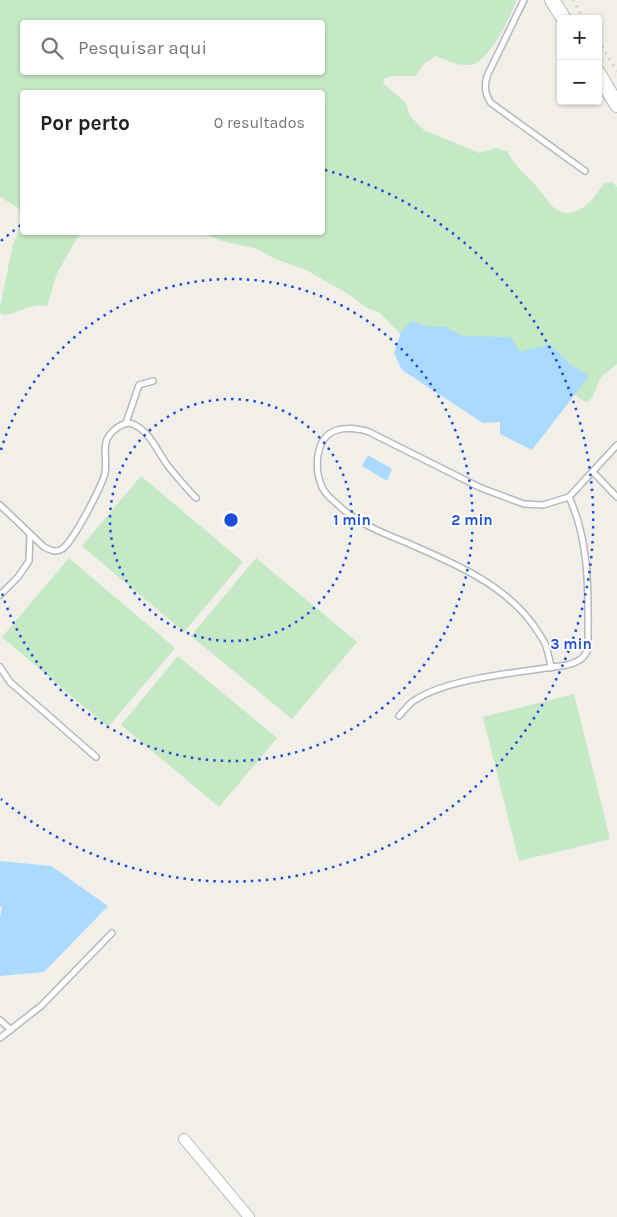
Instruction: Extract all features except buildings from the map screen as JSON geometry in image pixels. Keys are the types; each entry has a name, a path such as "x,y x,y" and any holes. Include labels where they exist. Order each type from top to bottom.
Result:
{"street":[{"path":"552,0 561,15"},
{"path":"602,80 617,105"},
{"path":"184,1139 249,1217"}],"lane":[{"path":"524,0 487,76 485,86 488,98 491,103 585,170"},
{"path":"126,423 139,385 153,382"},
{"path":"0,505 30,535 52,551 61,550 69,543 100,486 105,472 107,440 114,430 126,423 133,423 145,431 168,466 196,498"},
{"path":"552,668 546,644 528,618 507,597 476,575 442,558 366,526 338,505 324,491 318,476 320,449 325,437 336,430 350,428 368,431 481,488 524,504 543,504 569,497 617,445"},
{"path":"593,472 617,497"},
{"path":"399,716 414,700 443,688 491,676 552,668 578,662 588,649 586,547 578,517 569,497"},
{"path":"0,595 18,577 29,561 30,535"},
{"path":"0,667 10,682 96,757"},
{"path":"0,1038 41,1006 112,933"},
{"path":"0,1020 11,1030"}],"green space":[{"path":"0,0 517,0 498,38 477,62 470,65 461,65 436,56 425,63 415,76 392,76 384,79 383,83 406,103 410,116 424,130 479,153 496,148 507,151 517,167 539,189 550,204 560,211 568,213 582,208 589,203 604,183 612,182 617,187 617,364 601,377 592,398 587,402 580,399 562,382 404,338 380,313 365,307 350,295 306,270 273,258 258,249 225,242 207,235 325,235 325,90 20,90 20,211 0,197"},
{"path":"20,228 20,235 79,235 57,273 47,306 30,307 3,315 0,313 0,307 13,244"},
{"path":"141,476 243,562 184,632 82,546"},
{"path":"69,558 175,648 108,727 2,637"},
{"path":"256,558 357,642 292,719 191,636"},
{"path":"178,656 277,738 219,807 121,725"},
{"path":"574,694 610,839 519,861 483,717"}],"water":[{"path":"411,321 430,327 444,326 462,336 510,337 520,352 550,344 571,365 589,376 532,450 500,434 500,422 483,423 402,370 394,353 401,332"},
{"path":"368,455 392,469 387,481 362,466"},
{"path":"0,861 51,866 108,906 44,972 0,976 0,917 2,908 0,906"}],"railway":[{"path":"573,0 582,15"},
{"path":"602,47 617,71"}]}
